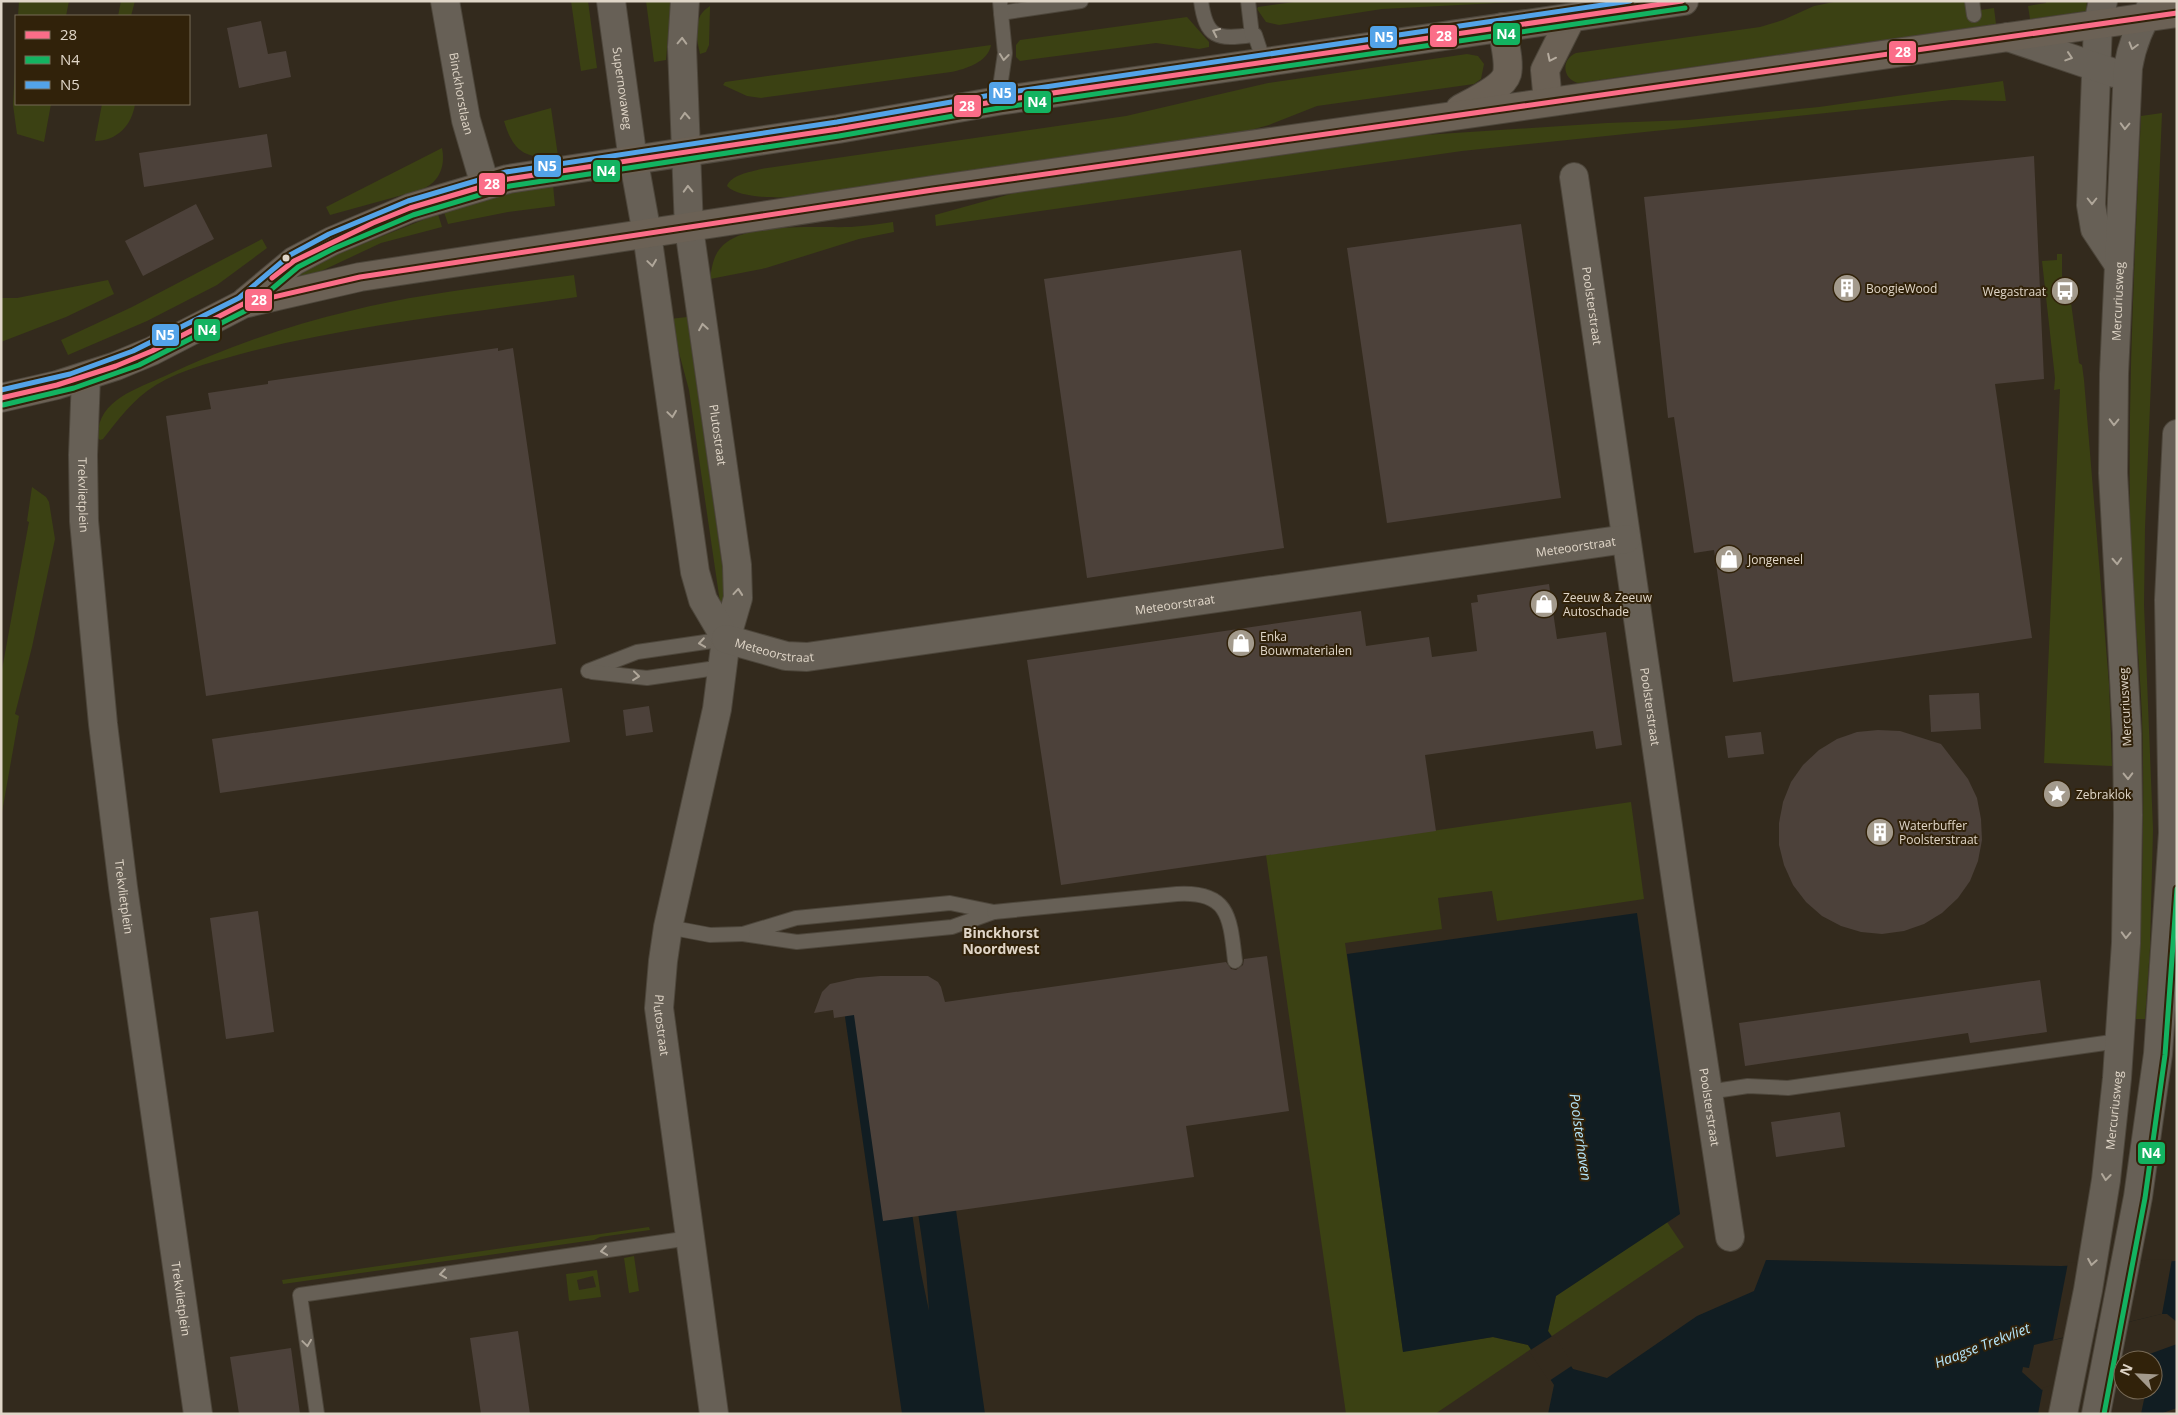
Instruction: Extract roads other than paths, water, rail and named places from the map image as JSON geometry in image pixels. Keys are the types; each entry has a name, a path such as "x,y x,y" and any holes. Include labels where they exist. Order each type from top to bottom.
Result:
{"main road":[{"path":"1,398 86,377 152,350 243,304 294,262 332,241 410,208 485,185 534,174 838,129 998,101 1684,1"},
{"path":"243,304 360,278 933,190 2008,37 2101,13 2150,9 2177,13"},
{"path":"1548,102 1545,70 1571,18"},
{"path":"1445,117 1497,87 1505,80 1507,70 1502,27"}],"street":[{"name":"Binckhorstlaan","path":"445,1 466,120 485,185"},
{"name":"Supernovaweg","path":"611,1 633,159 647,234"},
{"path":"685,1 682,47 690,228"},
{"name":"Mercuriusweg","path":"2063,1414 2100,1214 2113,1118 2126,943 2127,734 2113,473 2114,374 2127,77 2131,49 2150,9"},
{"path":"2101,13 2097,67 2092,214 2100,238 2119,265"},
{"path":"2008,37 2127,77"},
{"name":"Poolsterstraat","path":"1574,177 1730,1237"},
{"name":"Plutostraat","path":"690,228 738,574 738,598 726,640 713,728 668,927 660,981 660,1017 714,1414"},
{"path":"647,234 695,572 703,600 726,640"},
{"name":"Trekvlietplein","path":"86,377 83,455 84,521 103,724 122,887 198,1414"},
{"path":"2096,1414 2135,1212 2154,1094 2171,946 2173,833 2169,600 2177,434"},
{"name":"Meteoorstraat","path":"726,640 786,656 808,657 1626,539"}],"lane":[{"path":"998,101 1005,53 1001,7 1081,1"},
{"path":"1201,1 1204,22 1210,31 1228,37 1255,35 1264,62"},
{"path":"1248,1 1252,35"},
{"path":"723,667 647,678 588,671 638,652 726,640"},
{"path":"668,927 710,935 743,934 797,942 952,927 994,912 1177,894 1204,895 1217,901 1226,912 1235,960"},
{"path":"743,934 796,918 950,903 994,912"},
{"path":"1708,1092 1748,1086 1788,1088 2119,1042"},
{"path":"317,1414 300,1294 690,1238"}],"water":[{"path":"1637,913 1680,1214 1556,1296 1548,1331 1573,1369 1607,1378 1697,1316 1754,1291 1766,1260 2061,1266 2177,1261 2177,1322 2167,1314 2161,1314 2034,1345 2029,1368 2023,1367 2022,1372 2042,1390 2113,1366 2113,1400 2163,1400 2163,1350 2160,1350 2177,1344 2177,1408 2160,1414 1548,1414 1554,1385 1528,1345 1493,1337 1403,1352 1347,954"},
{"path":"924,985 985,1414 902,1414 842,996 880,991 920,1268 929,1311 926,1268 886,990"}],"place":[{"name":"BoogieWood","path":"1847,288"},
{"name":"Wegastraat","path":"2065,291"},
{"name":"Jongeneel","path":"1729,559"},
{"name":"Zeeuw & Zeeuw Autoschade","path":"1544,604"},
{"name":"Enka Bouwmaterialen","path":"1241,643"},
{"name":"Zebraklok","path":"2057,794"},
{"name":"Waterbuffer Poolsterstraat","path":"1880,832"}],"district":[{"name":"Binckhorst Noordwest","path":"1001,940"}],"water label":[{"name":"Poolsterhaven","path":"1581,1137"},
{"name":"Haagse Trekvliet","path":"1982,1345"}]}
